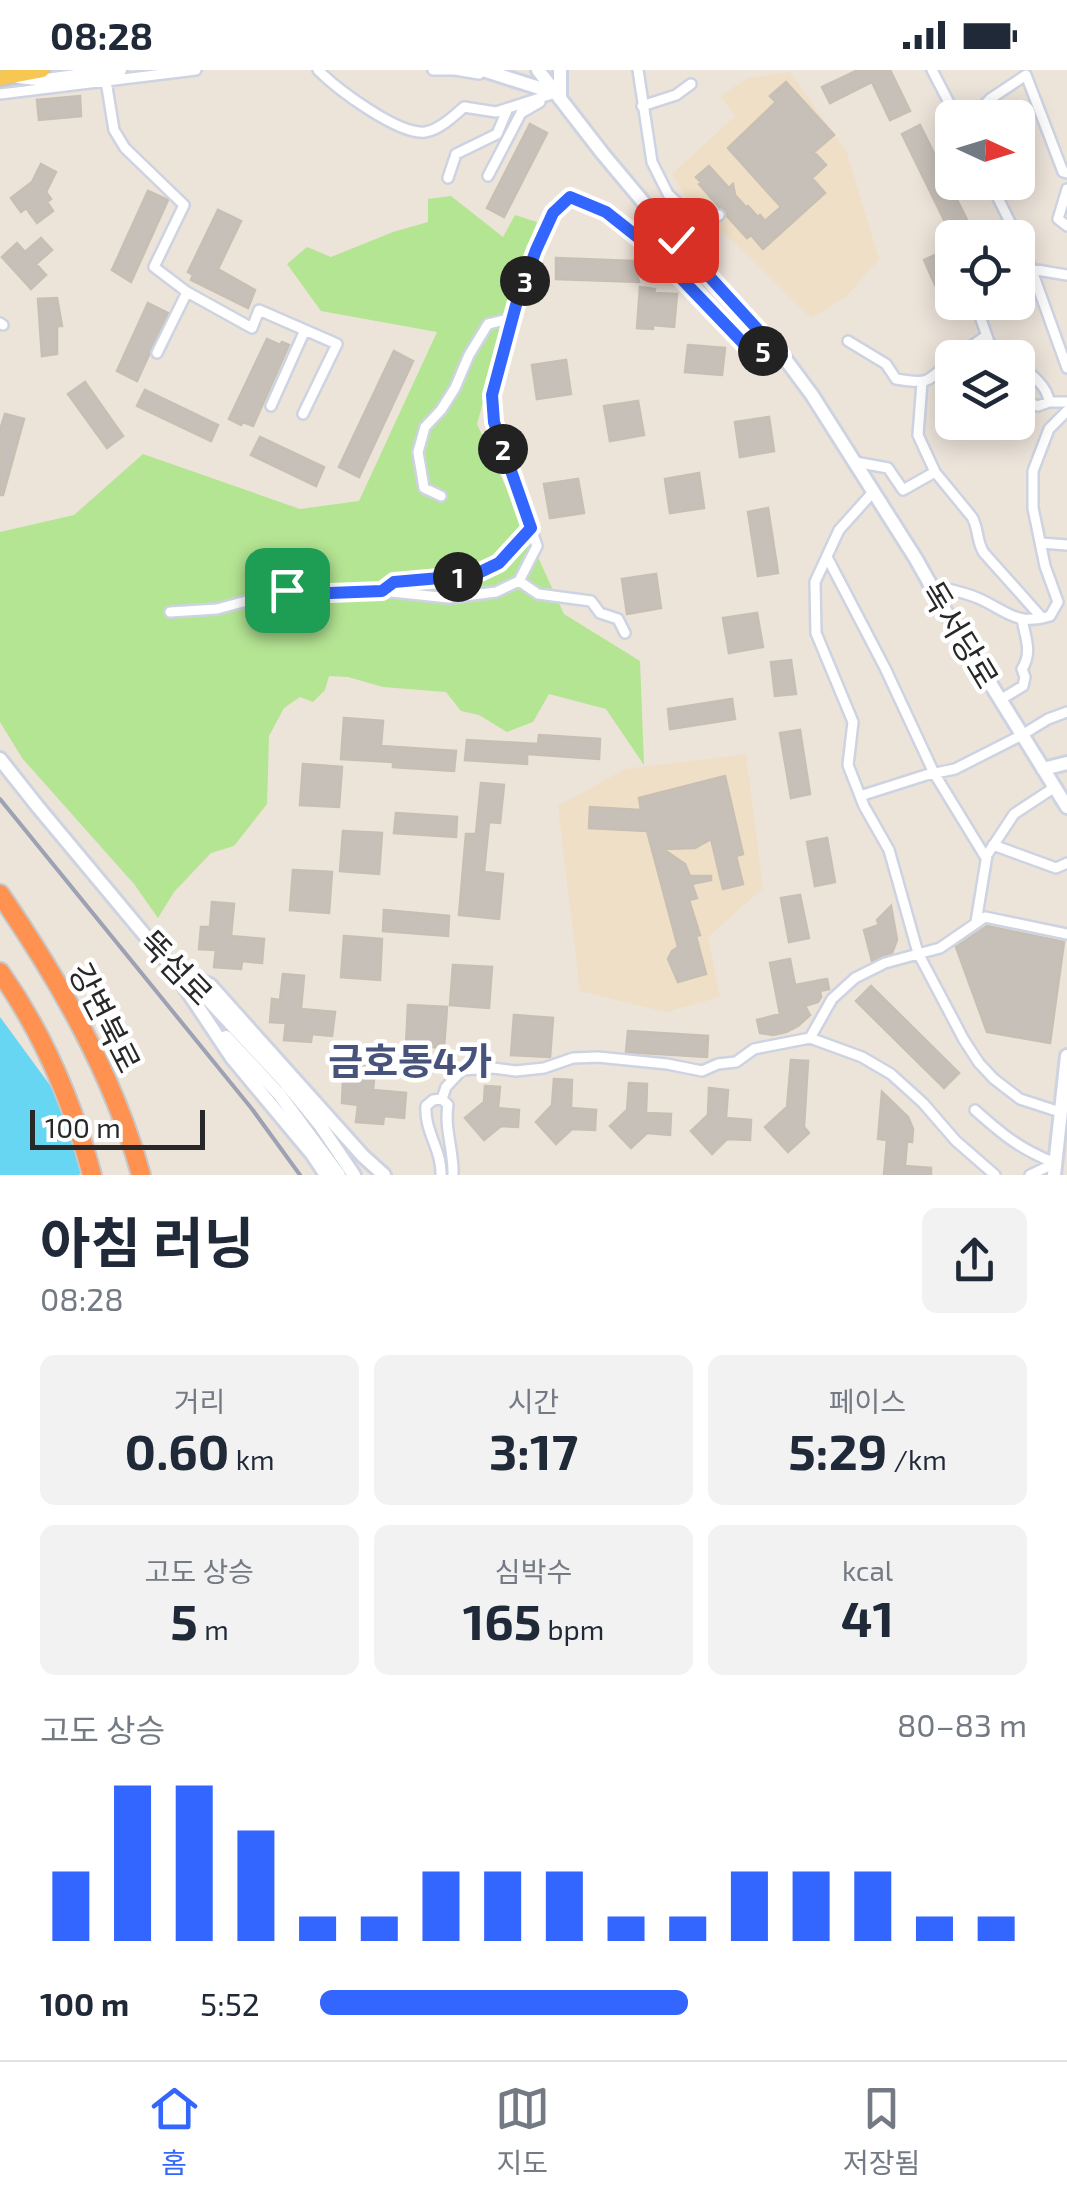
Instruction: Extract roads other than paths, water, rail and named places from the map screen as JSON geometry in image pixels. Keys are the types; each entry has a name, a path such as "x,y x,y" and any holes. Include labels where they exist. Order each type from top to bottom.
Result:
{"highway":[{"name":"강변북로","path":"0,894 85,1034 122,1117 142,1175"},
{"path":"0,972 47,1052 92,1175"}],"main road":[{"path":"5,77 42,70"},
{"path":"5,77 46,80 120,70"},
{"name":"독서당로","path":"538,70 676,240 782,356 812,395 1067,806"},
{"path":"482,72 558,96 560,70"},
{"name":"뚝섬로","path":"0,759 173,969 203,994 284,1081 354,1175"},
{"path":"1044,769 1067,762"},
{"path":"173,969 240,1068 326,1175"},
{"path":"173,969 210,985 384,1175"},
{"name":"뚝섬로","path":"194,1003 279,1094 339,1175"},
{"path":"1055,1169 1067,1056"}],"street":[{"path":"0,94 196,70"},
{"path":"318,70 338,89 378,114 420,132 428,132 464,107 496,112 558,96"},
{"path":"433,70 482,72"},
{"path":"638,70 652,162 668,194 687,212 720,216 676,240"},
{"path":"932,70 948,100"},
{"path":"989,100 1026,75 1063,172 1067,172"},
{"path":"106,81 114,130 126,148 184,205 154,267 187,292 252,328 259,310 337,344 303,414"},
{"path":"642,106 692,84"},
{"path":"488,176 521,113 558,96"},
{"path":"448,178 456,154 497,134 508,108"},
{"path":"1067,189 1058,219 1067,226"},
{"path":"170,612 217,609 287,590 382,591 449,598 496,592 519,582 537,546 494,422 492,395 536,250 553,213 570,197 606,212 654,250 746,346 782,356"},
{"path":"1035,269 1067,275"},
{"path":"1035,277 1067,368"},
{"path":"157,353 187,292"},
{"path":"441,496 424,488 418,452 425,427 455,388 488,324 513,318"},
{"path":"271,406 305,330"},
{"path":"848,341 886,364 896,379 922,383 935,377"},
{"path":"1035,379 1049,395 1049,402"},
{"path":"922,383 918,434 935,472 976,523 978,543 984,553 1042,618"},
{"path":"1035,405 1067,402"},
{"path":"931,585 978,598 1032,622 1050,616 1058,602 1045,566 1033,508 1034,471 1049,429 1067,411"},
{"path":"855,462 888,468 903,490 935,472"},
{"path":"874,491 839,530 816,582 816,633 853,722 848,765 889,850 918,953 964,1040 994,1079 1020,1098 1060,1112"},
{"path":"382,591 394,582 474,575 499,563 531,528"},
{"path":"1041,543 1067,546"},
{"path":"827,556 934,773 986,858"},
{"path":"519,582 538,594 591,601 600,612 618,620 625,633"},
{"path":"1000,700 1022,686 1022,669 1029,650 1022,619"},
{"path":"860,796 955,769 1067,712"},
{"path":"976,922 986,858 993,845 1014,814 1055,787"},
{"path":"993,845 1056,868 1067,864"},
{"path":"810,1038 832,999 855,978 885,963 940,948 985,917 1067,934"},
{"path":"442,1100 446,1088 462,1070 516,1071 598,1056 702,1071 736,1062 754,1049 810,1038 862,1057 891,1074 995,1175"},
{"path":"441,1175 442,1166 425,1117 426,1106 433,1100 448,1104 453,1175"},
{"path":"975,1110 1008,1140 1055,1169"},
{"path":"1030,1175 1055,1169"}],"water":[{"path":"0,1017 96,1148 79,1175 0,1175"}],"railway":[{"path":"0,799 252,1109 300,1175"}],"district":[{"name":"금호동4가","path":"410,1060"}]}
